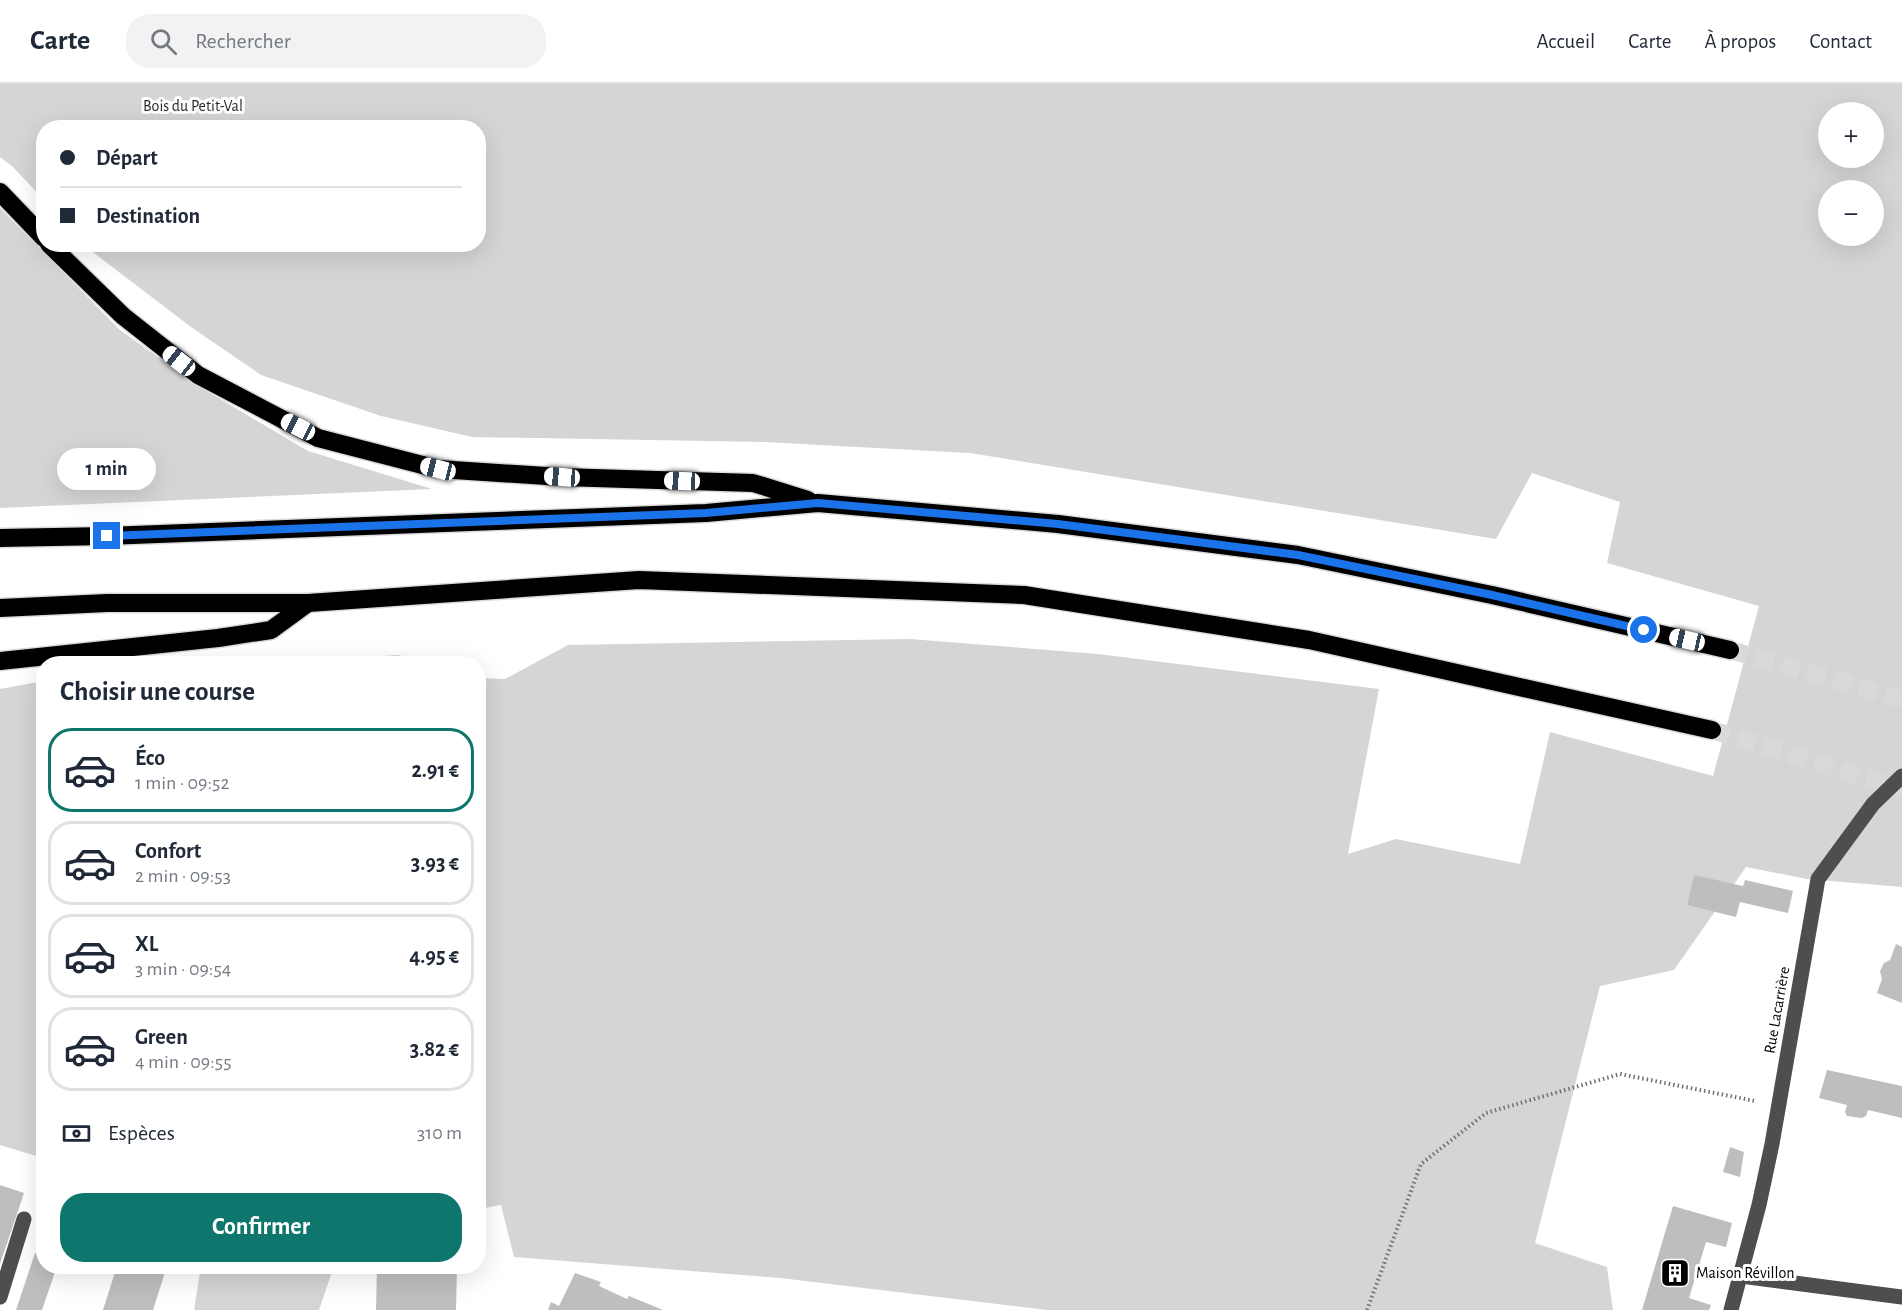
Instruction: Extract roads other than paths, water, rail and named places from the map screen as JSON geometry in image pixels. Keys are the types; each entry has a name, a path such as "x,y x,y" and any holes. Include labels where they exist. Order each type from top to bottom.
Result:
{"highway":[{"path":"0,192 36,230"},
{"path":"57,252 123,316 198,375 318,438 438,469 562,477 753,483 818,503"},
{"path":"0,538 706,513 818,503 1058,524 1298,555 1492,595 1730,650"},
{"path":"0,608 107,603 308,603 639,580 1024,595 1309,640 1712,730"},
{"path":"49,656 206,640 271,630 308,603"},
{"path":"0,661 36,657"}],"street":[{"name":"Rue Lacarrière","path":"1731,1310 1760,1205 1818,879 1873,804 1902,776"},
{"path":"0,1297 24,1219"},
{"path":"1741,1276 1902,1297"}],"tunnel":[{"path":"1730,650 1902,699"},
{"path":"1712,730 1902,789"}],"place":[{"name":"Maison Révillon","path":"1675,1273"}],"park label":[{"name":"Bois du Petit-Val","path":"193,106"}]}
